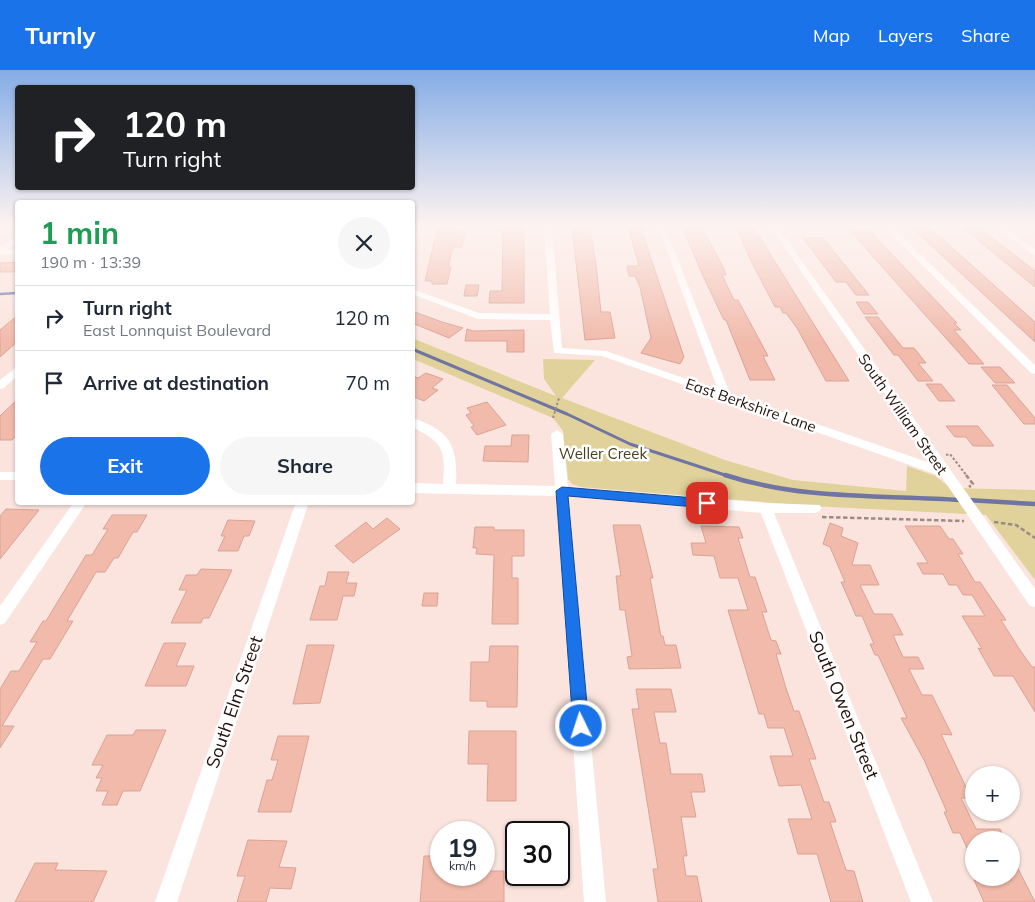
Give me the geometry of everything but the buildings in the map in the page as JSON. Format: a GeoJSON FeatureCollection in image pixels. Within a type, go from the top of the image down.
{"type":"FeatureCollection","features":[{"type":"Feature","properties":{"kind":"street"},"geometry":{"type":"LineString","coordinates":[[415,292],[478,316],[554,317],[551,265]]}},
{"type":"Feature","properties":{"kind":"street"},"geometry":{"type":"LineString","coordinates":[[675,265],[726,396]]}},
{"type":"Feature","properties":{"kind":"street","name":"South William Street"},"geometry":{"type":"LineString","coordinates":[[800,265],[957,491],[969,519],[1035,601]]}},
{"type":"Feature","properties":{"kind":"street"},"geometry":{"type":"LineString","coordinates":[[926,265],[1035,371]]}},
{"type":"Feature","properties":{"kind":"street","name":"East Berkshire Lane"},"geometry":{"type":"LineString","coordinates":[[554,317],[557,352],[603,353],[943,472]]}},
{"type":"Feature","properties":{"kind":"street"},"geometry":{"type":"LineString","coordinates":[[0,386],[15,372]]}},
{"type":"Feature","properties":{"kind":"street"},"geometry":{"type":"LineString","coordinates":[[415,423],[429,430],[444,441],[452,455],[449,489]]}},
{"type":"Feature","properties":{"kind":"street"},"geometry":{"type":"LineString","coordinates":[[555,426],[562,491],[595,902]]}},
{"type":"Feature","properties":{"kind":"street"},"geometry":{"type":"LineString","coordinates":[[0,476],[15,476]]}},
{"type":"Feature","properties":{"kind":"street"},"geometry":{"type":"LineString","coordinates":[[415,488],[562,491],[818,513]]}},
{"type":"Feature","properties":{"kind":"street"},"geometry":{"type":"LineString","coordinates":[[0,618],[79,505]]}},
{"type":"Feature","properties":{"kind":"street","name":"South Elm Street"},"geometry":{"type":"LineString","coordinates":[[166,902],[302,505]]}},
{"type":"Feature","properties":{"kind":"street","name":"South Owen Street"},"geometry":{"type":"LineString","coordinates":[[766,508],[922,902]]}},
{"type":"Feature","properties":{"kind":"path"},"geometry":{"type":"LineString","coordinates":[[555,426],[559,398]]}},
{"type":"Feature","properties":{"kind":"path"},"geometry":{"type":"LineString","coordinates":[[944,455],[950,454],[973,484],[968,487],[973,494]]}},
{"type":"Feature","properties":{"kind":"path"},"geometry":{"type":"LineString","coordinates":[[818,513],[969,519]]}},
{"type":"Feature","properties":{"kind":"path"},"geometry":{"type":"LineString","coordinates":[[992,522],[1009,522],[1018,525],[1035,538]]}},
{"type":"Feature","properties":{"kind":"green space","name":"Weller Creek"},"geometry":{"type":"Polygon","coordinates":[[[415,339],[556,396],[544,379],[543,359],[595,360],[562,398],[725,460],[793,480],[906,491],[907,466],[936,476],[950,488],[1035,490],[1035,580],[986,515],[812,506],[581,487],[572,484],[568,479],[563,431],[553,418],[415,360],[415,339]]]}},
{"type":"Feature","properties":{"kind":"waterway","name":"Weller Creek"},"geometry":{"type":"LineString","coordinates":[[0,294],[15,293]]}},
{"type":"Feature","properties":{"kind":"waterway","name":"Weller Creek"},"geometry":{"type":"LineString","coordinates":[[415,350],[567,414],[630,444],[728,476]]}},
{"type":"Feature","properties":{"kind":"waterway","name":"Weller Creek"},"geometry":{"type":"LineString","coordinates":[[725,475],[754,483],[812,493],[960,500]]}},
{"type":"Feature","properties":{"kind":"waterway","name":"Weller Creek"},"geometry":{"type":"LineString","coordinates":[[967,500],[1035,504]]}},
{"type":"Feature","properties":{"kind":"route"},"geometry":{"type":"LineString","coordinates":[[581,726],[562,491],[707,503]]}}]}
